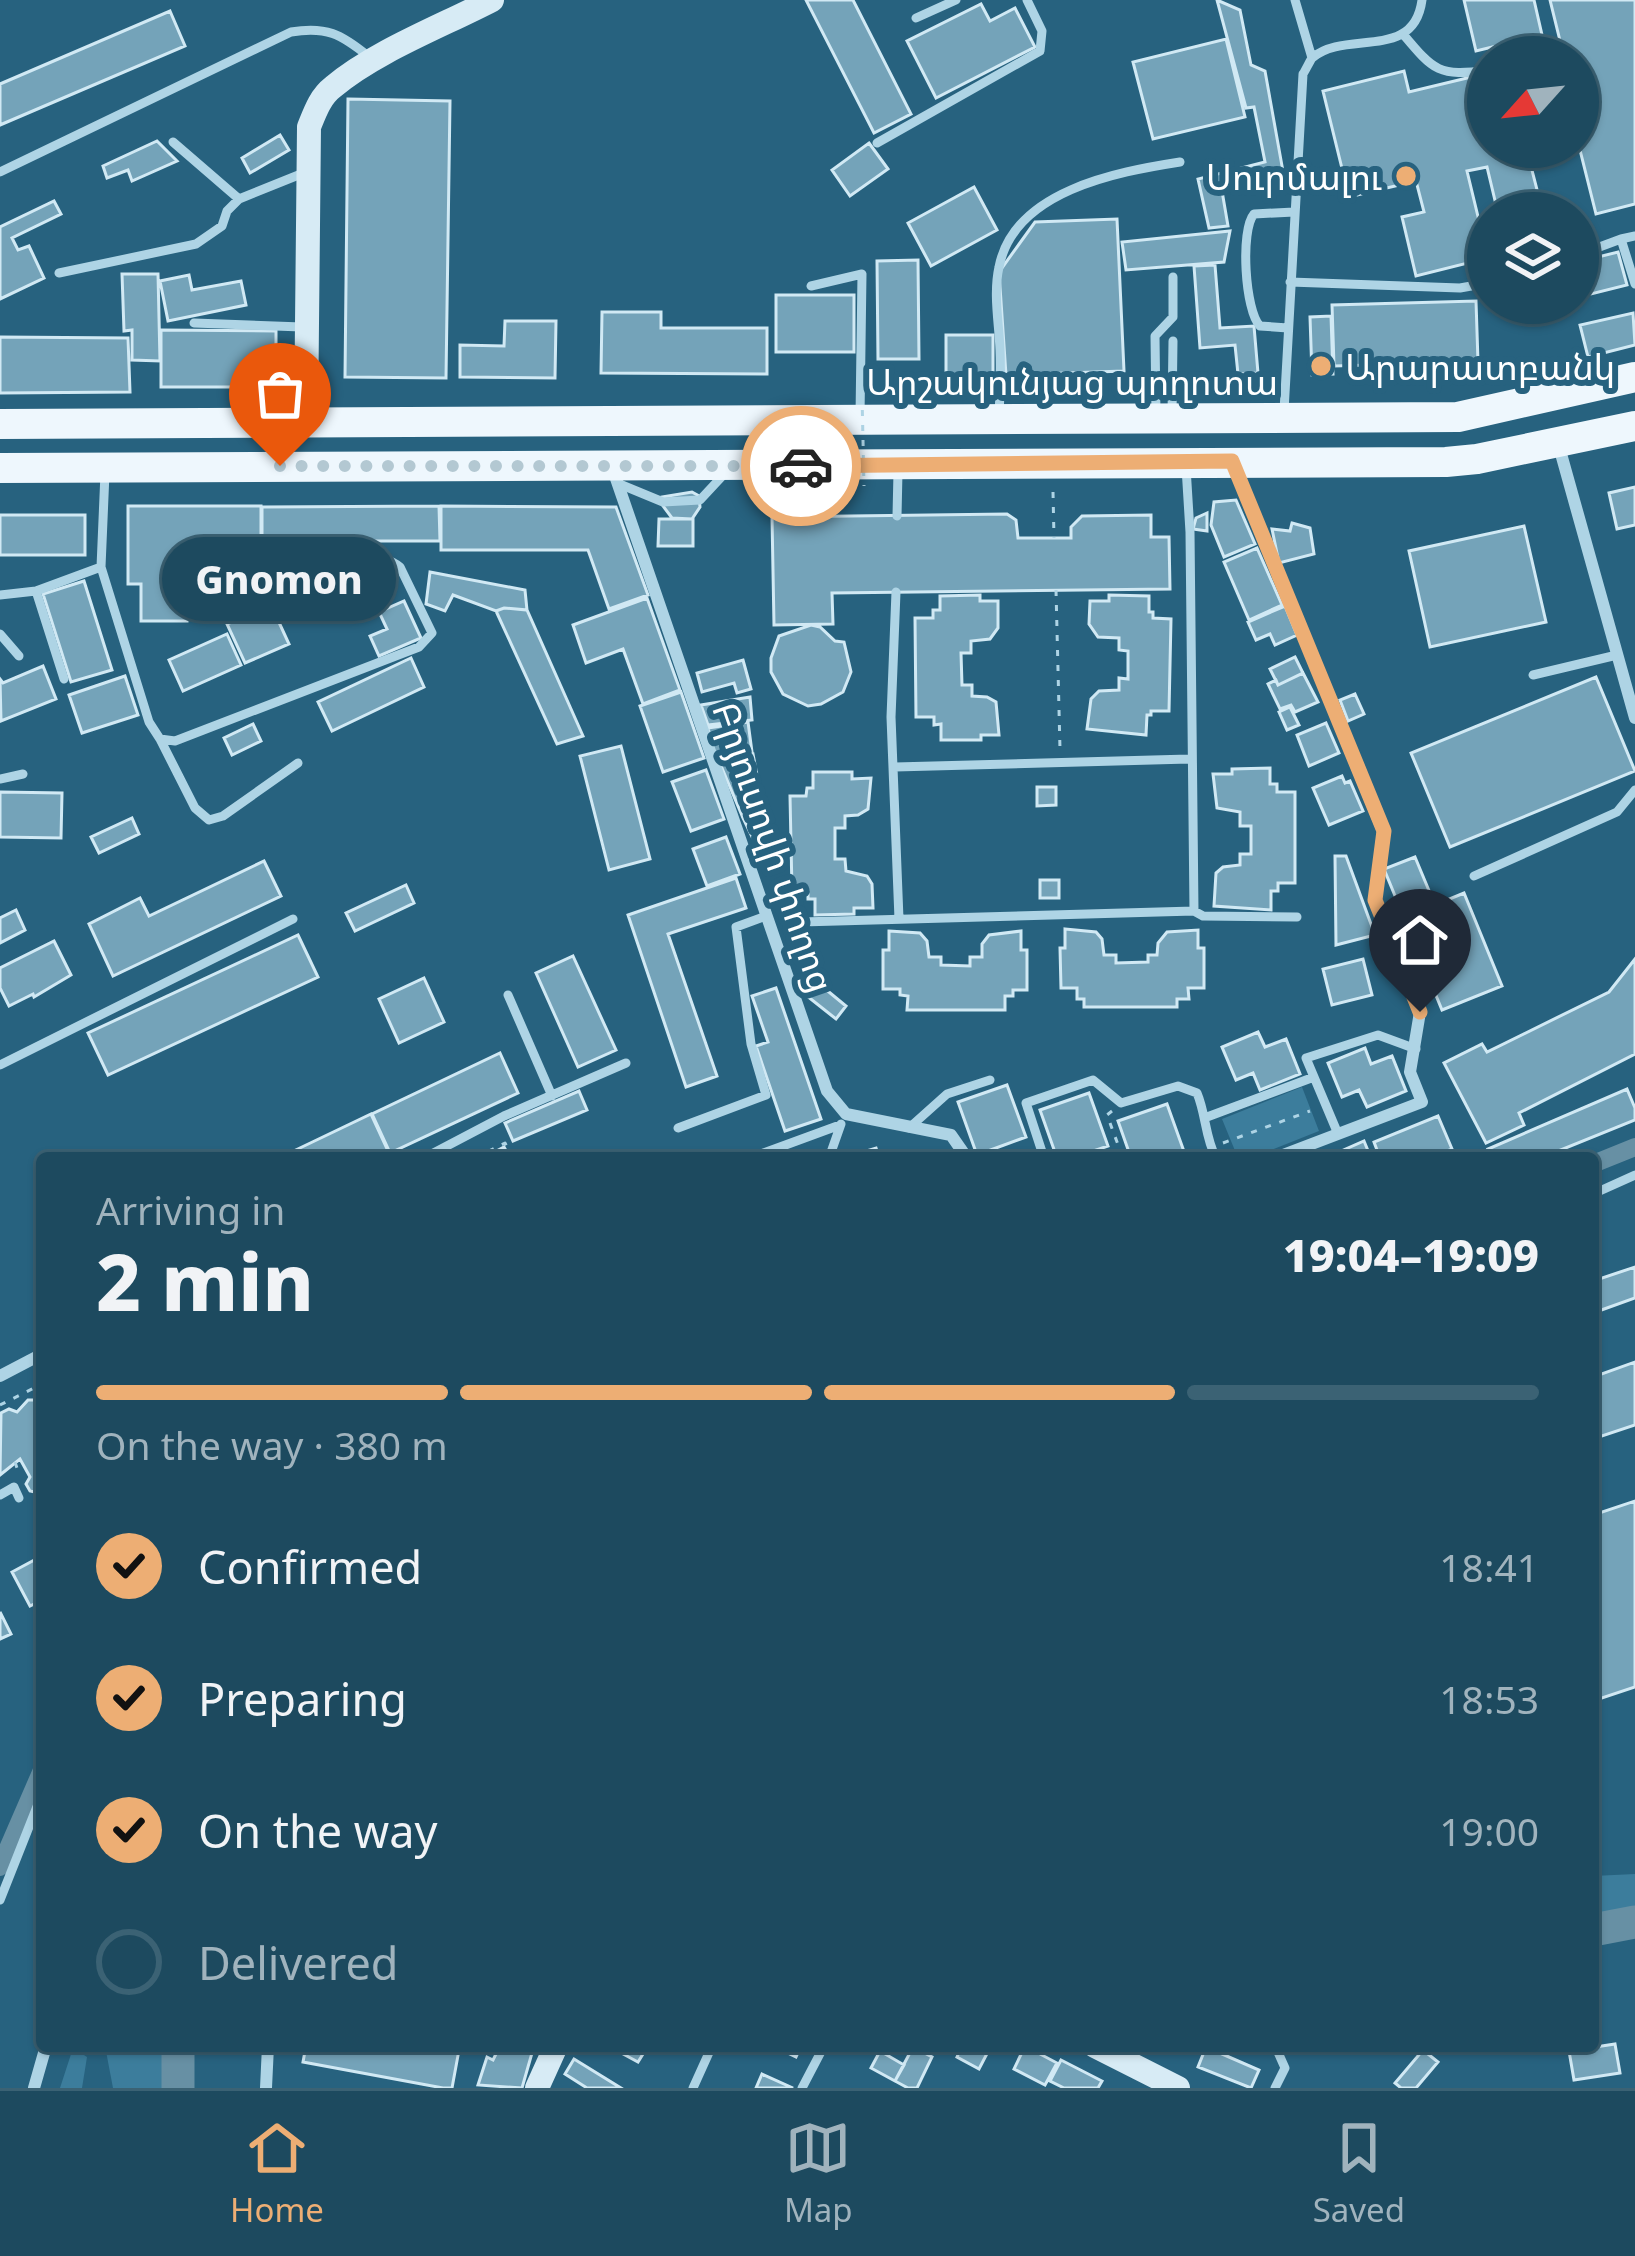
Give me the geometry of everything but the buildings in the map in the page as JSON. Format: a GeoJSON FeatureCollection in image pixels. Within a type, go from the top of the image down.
{"type":"FeatureCollection","features":[{"type":"Feature","properties":{"kind":"main road","name":"Արշակունյաց պողոտա"},"geometry":{"type":"LineString","coordinates":[[0,424],[864,412],[957,422],[1471,416],[1635,377]]}},
{"type":"Feature","properties":{"kind":"main road"},"geometry":{"type":"LineString","coordinates":[[864,412],[881,439],[877,474]]}},
{"type":"Feature","properties":{"kind":"main road"},"geometry":{"type":"LineString","coordinates":[[1471,416],[1487,428],[1489,440],[1477,459]]}},
{"type":"Feature","properties":{"kind":"main road"},"geometry":{"type":"LineString","coordinates":[[952,464],[940,452],[940,439],[957,422]]}},
{"type":"Feature","properties":{"kind":"main road"},"geometry":{"type":"LineString","coordinates":[[0,468],[614,475],[731,466],[877,474],[952,464],[1477,459],[1635,426]]}},
{"type":"Feature","properties":{"kind":"street"},"geometry":{"type":"LineString","coordinates":[[306,422],[309,127],[316,109],[330,89],[492,0]]}},
{"type":"Feature","properties":{"kind":"street"},"geometry":{"type":"LineString","coordinates":[[1558,443],[1635,718]]}},
{"type":"Feature","properties":{"kind":"street"},"geometry":{"type":"LineString","coordinates":[[1232,461],[1384,831],[1375,900],[1420,1012],[1410,1072],[1422,1102],[1291,1152]]}},
{"type":"Feature","properties":{"kind":"street","name":"Բրյուսովի փողոց"},"geometry":{"type":"LineString","coordinates":[[614,475],[827,1091],[843,1120]]}},
{"type":"Feature","properties":{"kind":"street"},"geometry":{"type":"LineString","coordinates":[[843,1120],[951,1135],[963,1152]]}},
{"type":"Feature","properties":{"kind":"street"},"geometry":{"type":"LineString","coordinates":[[0,1376],[36,1357]]}},
{"type":"Feature","properties":{"kind":"street"},"geometry":{"type":"LineString","coordinates":[[34,2088],[44,2052]]}},
{"type":"Feature","properties":{"kind":"street"},"geometry":{"type":"LineString","coordinates":[[266,2088],[268,2052]]}},
{"type":"Feature","properties":{"kind":"street"},"geometry":{"type":"LineString","coordinates":[[537,2088],[553,2052]]}},
{"type":"Feature","properties":{"kind":"street"},"geometry":{"type":"LineString","coordinates":[[1107,2052],[1178,2088]]}},
{"type":"Feature","properties":{"kind":"lane"},"geometry":{"type":"LineString","coordinates":[[916,18],[956,0]]}},
{"type":"Feature","properties":{"kind":"lane"},"geometry":{"type":"LineString","coordinates":[[877,143],[1040,52],[1042,31],[1027,0]]}},
{"type":"Feature","properties":{"kind":"lane"},"geometry":{"type":"LineString","coordinates":[[1295,0],[1312,58]]}},
{"type":"Feature","properties":{"kind":"lane"},"geometry":{"type":"LineString","coordinates":[[1283,418],[1303,74],[1312,58],[1334,49],[1402,34],[1414,24],[1423,0]]}},
{"type":"Feature","properties":{"kind":"lane"},"geometry":{"type":"LineString","coordinates":[[0,172],[291,32],[315,28],[339,32],[374,62]]}},
{"type":"Feature","properties":{"kind":"lane"},"geometry":{"type":"LineString","coordinates":[[1402,34],[1429,66],[1451,75],[1467,73]]}},
{"type":"Feature","properties":{"kind":"lane"},"geometry":{"type":"LineString","coordinates":[[173,142],[238,199]]}},
{"type":"Feature","properties":{"kind":"lane"},"geometry":{"type":"LineString","coordinates":[[999,421],[996,296],[1007,239],[1056,196],[1111,173],[1180,162]]}},
{"type":"Feature","properties":{"kind":"lane"},"geometry":{"type":"LineString","coordinates":[[59,273],[196,244],[222,226],[238,199],[309,171]]}},
{"type":"Feature","properties":{"kind":"lane"},"geometry":{"type":"LineString","coordinates":[[1288,328],[1260,326],[1250,314],[1246,228],[1254,214],[1294,212]]}},
{"type":"Feature","properties":{"kind":"lane"},"geometry":{"type":"LineString","coordinates":[[1599,247],[1635,236]]}},
{"type":"Feature","properties":{"kind":"lane"},"geometry":{"type":"LineString","coordinates":[[1621,239],[1635,284]]}},
{"type":"Feature","properties":{"kind":"lane"},"geometry":{"type":"LineString","coordinates":[[811,286],[862,274],[864,412]]}},
{"type":"Feature","properties":{"kind":"lane"},"geometry":{"type":"LineString","coordinates":[[1164,419],[1155,336],[1173,317],[1172,277]]}},
{"type":"Feature","properties":{"kind":"lane"},"geometry":{"type":"LineString","coordinates":[[1290,282],[1467,287]]}},
{"type":"Feature","properties":{"kind":"lane"},"geometry":{"type":"LineString","coordinates":[[194,323],[307,327]]}},
{"type":"Feature","properties":{"kind":"lane"},"geometry":{"type":"LineString","coordinates":[[1164,419],[1173,341]]}},
{"type":"Feature","properties":{"kind":"lane"},"geometry":{"type":"LineString","coordinates":[[1185,462],[1194,911]]}},
{"type":"Feature","properties":{"kind":"lane"},"geometry":{"type":"LineString","coordinates":[[105,468],[101,567],[149,722],[195,808],[209,820],[223,816],[298,764]]}},
{"type":"Feature","properties":{"kind":"lane"},"geometry":{"type":"LineString","coordinates":[[877,474],[897,516]]}},
{"type":"Feature","properties":{"kind":"lane"},"geometry":{"type":"LineString","coordinates":[[160,739],[175,741],[418,647],[432,633],[400,567],[364,555],[310,567],[215,614]]}},
{"type":"Feature","properties":{"kind":"lane"},"geometry":{"type":"LineString","coordinates":[[0,595],[36,591],[101,567]]}},
{"type":"Feature","properties":{"kind":"lane"},"geometry":{"type":"LineString","coordinates":[[36,591],[64,679]]}},
{"type":"Feature","properties":{"kind":"lane"},"geometry":{"type":"LineString","coordinates":[[896,592],[891,717],[899,919]]}},
{"type":"Feature","properties":{"kind":"lane"},"geometry":{"type":"LineString","coordinates":[[0,634],[19,656]]}},
{"type":"Feature","properties":{"kind":"lane"},"geometry":{"type":"LineString","coordinates":[[1533,675],[1617,655]]}},
{"type":"Feature","properties":{"kind":"lane"},"geometry":{"type":"LineString","coordinates":[[895,767],[1190,759]]}},
{"type":"Feature","properties":{"kind":"lane"},"geometry":{"type":"LineString","coordinates":[[0,779],[23,774]]}},
{"type":"Feature","properties":{"kind":"lane"},"geometry":{"type":"LineString","coordinates":[[1474,876],[1617,812],[1635,790]]}},
{"type":"Feature","properties":{"kind":"lane"},"geometry":{"type":"LineString","coordinates":[[801,922],[1194,911],[1203,916],[1297,916]]}},
{"type":"Feature","properties":{"kind":"lane"},"geometry":{"type":"LineString","coordinates":[[678,1128],[766,1095],[751,1045],[736,927],[766,916]]}},
{"type":"Feature","properties":{"kind":"lane"},"geometry":{"type":"LineString","coordinates":[[0,1065],[292,919]]}},
{"type":"Feature","properties":{"kind":"lane"},"geometry":{"type":"LineString","coordinates":[[508,994],[551,1096]]}},
{"type":"Feature","properties":{"kind":"lane"},"geometry":{"type":"LineString","coordinates":[[1338,1134],[1306,1058],[1378,1035],[1416,1049]]}},
{"type":"Feature","properties":{"kind":"lane"},"geometry":{"type":"LineString","coordinates":[[436,1152],[626,1063]]}},
{"type":"Feature","properties":{"kind":"lane"},"geometry":{"type":"LineString","coordinates":[[1207,1117],[1314,1077]]}},
{"type":"Feature","properties":{"kind":"lane"},"geometry":{"type":"LineString","coordinates":[[909,1128],[947,1094],[990,1080]]}},
{"type":"Feature","properties":{"kind":"lane"},"geometry":{"type":"LineString","coordinates":[[1042,1152],[1026,1103],[1093,1080],[1121,1103],[1178,1086],[1197,1093],[1213,1152]]}},
{"type":"Feature","properties":{"kind":"lane"},"geometry":{"type":"LineString","coordinates":[[765,1152],[843,1120]]}},
{"type":"Feature","properties":{"kind":"lane"},"geometry":{"type":"LineString","coordinates":[[831,1152],[843,1120]]}},
{"type":"Feature","properties":{"kind":"lane"},"geometry":{"type":"LineString","coordinates":[[1599,1191],[1635,1175]]}},
{"type":"Feature","properties":{"kind":"lane"},"geometry":{"type":"LineString","coordinates":[[0,1495],[14,1487],[20,1498]]}},
{"type":"Feature","properties":{"kind":"lane"},"geometry":{"type":"LineString","coordinates":[[0,1900],[36,1809]]}},
{"type":"Feature","properties":{"kind":"lane"},"geometry":{"type":"LineString","coordinates":[[693,2088],[709,2052]]}},
{"type":"Feature","properties":{"kind":"lane"},"geometry":{"type":"LineString","coordinates":[[802,2088],[821,2052]]}},
{"type":"Feature","properties":{"kind":"lane"},"geometry":{"type":"LineString","coordinates":[[1275,2088],[1285,2068],[1278,2052]]}},
{"type":"Feature","properties":{"kind":"path"},"geometry":{"type":"LineString","coordinates":[[864,412],[877,474]]}},
{"type":"Feature","properties":{"kind":"path"},"geometry":{"type":"LineString","coordinates":[[1053,489],[1054,538]]}},
{"type":"Feature","properties":{"kind":"path"},"geometry":{"type":"LineString","coordinates":[[1056,590],[1061,763]]}},
{"type":"Feature","properties":{"kind":"path"},"geometry":{"type":"LineString","coordinates":[[1121,1103],[1107,1115],[1121,1152]]}},
{"type":"Feature","properties":{"kind":"path"},"geometry":{"type":"LineString","coordinates":[[1215,1152],[1326,1105]]}},
{"type":"Feature","properties":{"kind":"path"},"geometry":{"type":"LineString","coordinates":[[487,1152],[505,1143],[510,1152]]}},
{"type":"Feature","properties":{"kind":"path"},"geometry":{"type":"LineString","coordinates":[[0,1406],[36,1387]]}},
{"type":"Feature","properties":{"kind":"path"},"geometry":{"type":"LineString","coordinates":[[15,1462],[20,1472]]}},
{"type":"Feature","properties":{"kind":"shaded area"},"geometry":{"type":"Polygon","coordinates":[[[1302,1087],[1319,1131],[1266,1152],[1236,1152],[1222,1119],[1302,1087]]]}},
{"type":"Feature","properties":{"kind":"shaded area"},"geometry":{"type":"Polygon","coordinates":[[[1635,1874],[1635,1935],[1599,1943],[1599,1876],[1635,1874]]]}},
{"type":"Feature","properties":{"kind":"shaded area"},"geometry":{"type":"Polygon","coordinates":[[[72,2052],[87,2057],[82,2088],[60,2088],[72,2052]]]}},
{"type":"Feature","properties":{"kind":"shaded area"},"geometry":{"type":"Polygon","coordinates":[[[106,2052],[185,2052],[187,2088],[113,2088],[106,2052]]]}},
{"type":"Feature","properties":{"kind":"waterway"},"geometry":{"type":"LineString","coordinates":[[1599,1162],[1635,1147]]}},
{"type":"Feature","properties":{"kind":"waterway"},"geometry":{"type":"LineString","coordinates":[[0,1867],[36,1784]]}},
{"type":"Feature","properties":{"kind":"waterway"},"geometry":{"type":"LineString","coordinates":[[1599,1929],[1635,1922]]}},
{"type":"Feature","properties":{"kind":"waterway"},"geometry":{"type":"LineString","coordinates":[[178,2052],[178,2088]]}},
{"type":"Feature","properties":{"kind":"way so far"},"geometry":{"type":"LineString","coordinates":[[280,466],[801,466]]}},
{"type":"Feature","properties":{"kind":"place","name":"Սուրմալու"},"geometry":{"type":"Point","coordinates":[1406,176]}},
{"type":"Feature","properties":{"kind":"place","name":"Արարատբանկ"},"geometry":{"type":"Point","coordinates":[1321,366]}},
{"type":"Feature","properties":{"kind":"place","name":"Gnomon"},"geometry":{"type":"Point","coordinates":[280,466]}},
{"type":"Feature","properties":{"kind":"route"},"geometry":{"type":"LineString","coordinates":[[801,466],[1232,461],[1384,831],[1375,900],[1420,1012]]}}]}
